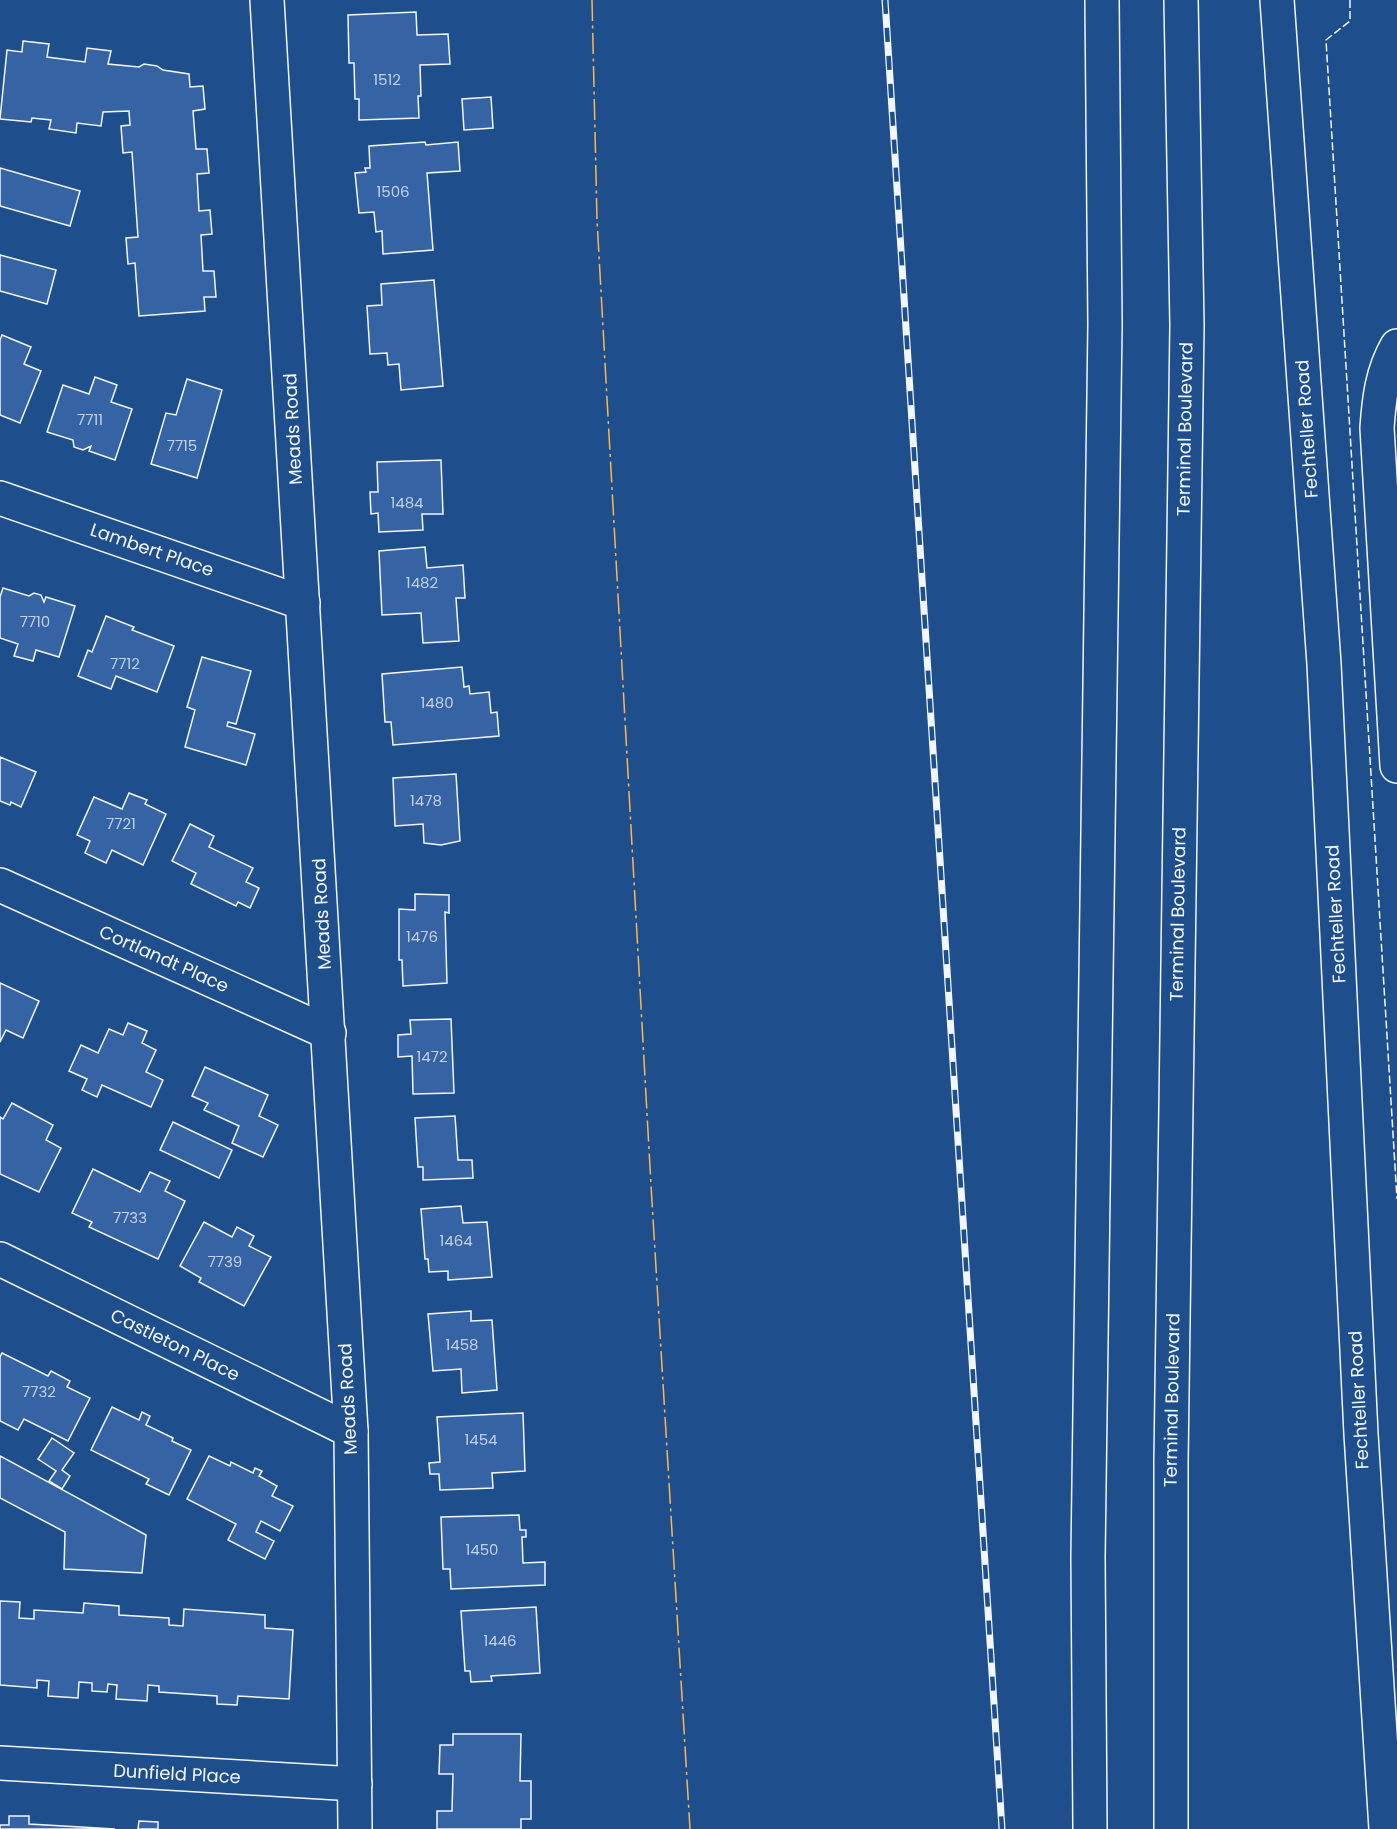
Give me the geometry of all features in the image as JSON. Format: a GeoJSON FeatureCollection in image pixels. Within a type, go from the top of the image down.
{"type":"FeatureCollection","features":[{"type":"Feature","properties":{"kind":"street"},"geometry":{"type":"LineString","coordinates":[[1090,1829],[1088,1557],[1105,324],[1102,0]]}},
{"type":"Feature","properties":{"kind":"street","name":"Terminal Boulevard"},"geometry":{"type":"LineString","coordinates":[[1171,1829],[1171,1462],[1187,325],[1181,0]]}},
{"type":"Feature","properties":{"kind":"street","name":"Fechteller Road"},"geometry":{"type":"LineString","coordinates":[[1277,0],[1324,664],[1361,1434],[1386,1829]]}},
{"type":"Feature","properties":{"kind":"street","name":"Meads Road"},"geometry":{"type":"LineString","coordinates":[[260,2],[303,603],[351,1431],[355,1829]]}},
{"type":"Feature","properties":{"kind":"street"},"geometry":{"type":"LineString","coordinates":[[1397,346],[1390,359],[1380,392],[1377,428],[1397,766]]}},
{"type":"Feature","properties":{"kind":"street","name":"Lambert Place"},"geometry":{"type":"LineString","coordinates":[[0,498],[303,603]]}},
{"type":"Feature","properties":{"kind":"street","name":"Cortlandt Place"},"geometry":{"type":"LineString","coordinates":[[0,885],[329,1033]]}},
{"type":"Feature","properties":{"kind":"street","name":"Castleton Place"},"geometry":{"type":"LineString","coordinates":[[0,1259],[351,1431]]}},
{"type":"Feature","properties":{"kind":"street","name":"Dunfield Place"},"geometry":{"type":"LineString","coordinates":[[0,1763],[355,1784]]}},
{"type":"Feature","properties":{"kind":"building"},"geometry":{"type":"Polygon","coordinates":[[[416,12],[417,35],[448,34],[450,64],[420,65],[419,118],[359,120],[359,99],[355,99],[354,63],[349,63],[348,15],[416,12]]]}},
{"type":"Feature","properties":{"kind":"building"},"geometry":{"type":"Polygon","coordinates":[[[23,41],[49,44],[47,57],[85,62],[87,48],[111,51],[108,64],[157,66],[163,70],[189,74],[190,87],[203,86],[205,109],[193,111],[196,149],[207,149],[209,173],[197,174],[199,211],[210,210],[212,234],[201,235],[203,271],[214,271],[216,297],[204,297],[205,311],[139,316],[135,263],[128,264],[126,238],[138,237],[132,152],[123,153],[121,126],[130,125],[129,111],[103,112],[101,126],[77,123],[76,133],[49,129],[51,120],[32,118],[31,122],[0,119],[7,50],[22,52],[23,41]]]}},
{"type":"Feature","properties":{"kind":"building"},"geometry":{"type":"Polygon","coordinates":[[[491,97],[493,128],[464,130],[462,99],[491,97]]]}},
{"type":"Feature","properties":{"kind":"building"},"geometry":{"type":"Polygon","coordinates":[[[425,142],[426,145],[458,142],[460,171],[427,173],[433,250],[383,254],[382,231],[376,232],[374,212],[359,213],[355,173],[366,172],[365,168],[370,168],[369,146],[425,142]]]}},
{"type":"Feature","properties":{"kind":"building"},"geometry":{"type":"Polygon","coordinates":[[[0,168],[80,191],[70,226],[0,206],[0,168]]]}},
{"type":"Feature","properties":{"kind":"building"},"geometry":{"type":"Polygon","coordinates":[[[0,255],[56,270],[47,304],[0,291],[0,255]]]}},
{"type":"Feature","properties":{"kind":"building"},"geometry":{"type":"Polygon","coordinates":[[[434,280],[443,386],[401,390],[399,364],[388,365],[387,353],[370,354],[367,306],[382,305],[381,284],[434,280]]]}},
{"type":"Feature","properties":{"kind":"building"},"geometry":{"type":"Polygon","coordinates":[[[2,335],[31,347],[24,364],[41,371],[20,423],[0,415],[0,340],[2,335]]]}},
{"type":"Feature","properties":{"kind":"building"},"geometry":{"type":"Polygon","coordinates":[[[95,377],[117,385],[111,402],[132,409],[115,460],[89,451],[91,446],[83,450],[74,447],[73,440],[47,432],[63,385],[89,394],[95,377]]]}},
{"type":"Feature","properties":{"kind":"building"},"geometry":{"type":"Polygon","coordinates":[[[187,379],[222,390],[197,478],[151,464],[166,413],[176,415],[187,379]]]}},
{"type":"Feature","properties":{"kind":"building"},"geometry":{"type":"Polygon","coordinates":[[[441,460],[443,514],[422,514],[423,530],[379,532],[378,513],[371,514],[370,492],[378,492],[377,462],[441,460]]]}},
{"type":"Feature","properties":{"kind":"building"},"geometry":{"type":"Polygon","coordinates":[[[425,547],[427,568],[463,565],[465,598],[456,598],[459,641],[423,643],[421,613],[382,615],[379,551],[425,547]]]}},
{"type":"Feature","properties":{"kind":"building"},"geometry":{"type":"Polygon","coordinates":[[[3,588],[29,596],[34,593],[41,595],[44,602],[46,597],[75,606],[59,657],[36,650],[33,661],[14,656],[18,644],[0,638],[0,597],[3,588]]]}},
{"type":"Feature","properties":{"kind":"building"},"geometry":{"type":"Polygon","coordinates":[[[106,616],[134,627],[132,630],[174,646],[157,692],[116,676],[111,689],[78,676],[88,650],[92,652],[106,616]]]}},
{"type":"Feature","properties":{"kind":"building"},"geometry":{"type":"Polygon","coordinates":[[[202,657],[251,671],[236,724],[228,722],[227,726],[255,734],[246,765],[185,747],[195,710],[187,707],[202,657]]]}},
{"type":"Feature","properties":{"kind":"building"},"geometry":{"type":"Polygon","coordinates":[[[462,667],[464,687],[469,686],[470,694],[489,692],[491,713],[497,712],[499,736],[393,745],[391,722],[385,722],[382,674],[462,667]]]}},
{"type":"Feature","properties":{"kind":"building"},"geometry":{"type":"Polygon","coordinates":[[[0,757],[36,772],[21,807],[11,802],[10,805],[0,801],[0,757]]]}},
{"type":"Feature","properties":{"kind":"building"},"geometry":{"type":"Polygon","coordinates":[[[456,774],[460,841],[441,845],[424,843],[423,824],[395,826],[393,778],[456,774]]]}},
{"type":"Feature","properties":{"kind":"building"},"geometry":{"type":"Polygon","coordinates":[[[129,793],[147,800],[145,804],[166,814],[143,865],[112,850],[106,863],[85,853],[90,841],[77,835],[94,797],[122,809],[129,793]]]}},
{"type":"Feature","properties":{"kind":"building"},"geometry":{"type":"Polygon","coordinates":[[[190,824],[214,836],[209,847],[253,868],[246,882],[259,888],[250,908],[238,902],[236,906],[191,884],[196,873],[172,861],[190,824]]]}},
{"type":"Feature","properties":{"kind":"building"},"geometry":{"type":"Polygon","coordinates":[[[415,894],[449,895],[449,913],[445,912],[447,983],[403,986],[402,960],[399,960],[399,909],[415,910],[415,894]]]}},
{"type":"Feature","properties":{"kind":"building"},"geometry":{"type":"Polygon","coordinates":[[[0,983],[39,1001],[23,1038],[6,1030],[0,1042],[0,983]]]}},
{"type":"Feature","properties":{"kind":"building"},"geometry":{"type":"Polygon","coordinates":[[[451,1019],[454,1093],[413,1094],[412,1056],[398,1057],[398,1035],[411,1034],[410,1020],[451,1019]]]}},
{"type":"Feature","properties":{"kind":"building"},"geometry":{"type":"Polygon","coordinates":[[[128,1023],[147,1031],[142,1043],[156,1050],[146,1072],[163,1080],[151,1107],[102,1085],[97,1097],[82,1090],[87,1079],[69,1071],[81,1045],[98,1053],[109,1029],[123,1035],[128,1023]]]}},
{"type":"Feature","properties":{"kind":"building"},"geometry":{"type":"Polygon","coordinates":[[[205,1067],[268,1095],[259,1116],[278,1125],[263,1157],[232,1143],[239,1126],[204,1110],[208,1103],[192,1096],[205,1067]]]}},
{"type":"Feature","properties":{"kind":"building"},"geometry":{"type":"Polygon","coordinates":[[[12,1103],[53,1125],[46,1140],[61,1148],[39,1192],[0,1174],[0,1117],[3,1119],[12,1103]]]}},
{"type":"Feature","properties":{"kind":"building"},"geometry":{"type":"Polygon","coordinates":[[[455,1116],[458,1160],[472,1160],[473,1178],[423,1180],[423,1167],[418,1167],[415,1118],[455,1116]]]}},
{"type":"Feature","properties":{"kind":"building"},"geometry":{"type":"Polygon","coordinates":[[[173,1122],[232,1150],[219,1178],[160,1150],[173,1122]]]}},
{"type":"Feature","properties":{"kind":"building"},"geometry":{"type":"Polygon","coordinates":[[[93,1169],[140,1192],[150,1172],[170,1181],[165,1191],[185,1201],[158,1259],[89,1227],[92,1222],[72,1213],[93,1169]]]}},
{"type":"Feature","properties":{"kind":"building"},"geometry":{"type":"Polygon","coordinates":[[[461,1206],[463,1223],[487,1222],[492,1277],[448,1280],[448,1271],[429,1272],[428,1259],[425,1259],[421,1209],[461,1206]]]}},
{"type":"Feature","properties":{"kind":"building"},"geometry":{"type":"Polygon","coordinates":[[[204,1222],[232,1237],[237,1227],[254,1236],[249,1246],[271,1257],[244,1306],[199,1282],[201,1278],[180,1266],[204,1222]]]}},
{"type":"Feature","properties":{"kind":"building"},"geometry":{"type":"Polygon","coordinates":[[[471,1311],[471,1321],[492,1320],[497,1390],[462,1393],[461,1369],[433,1371],[428,1314],[471,1311]]]}},
{"type":"Feature","properties":{"kind":"building"},"geometry":{"type":"Polygon","coordinates":[[[2,1353],[48,1376],[51,1371],[70,1381],[67,1387],[90,1398],[68,1441],[24,1419],[18,1430],[0,1421],[0,1357],[2,1353]]]}},
{"type":"Feature","properties":{"kind":"building"},"geometry":{"type":"Polygon","coordinates":[[[112,1407],[139,1420],[142,1412],[150,1416],[146,1425],[191,1450],[169,1495],[146,1484],[149,1479],[91,1450],[112,1407]]]}},
{"type":"Feature","properties":{"kind":"building"},"geometry":{"type":"Polygon","coordinates":[[[523,1413],[525,1471],[492,1473],[493,1488],[440,1490],[439,1474],[430,1474],[429,1463],[440,1462],[437,1417],[523,1413]]]}},
{"type":"Feature","properties":{"kind":"building"},"geometry":{"type":"Polygon","coordinates":[[[52,1438],[74,1453],[62,1470],[70,1476],[62,1489],[49,1481],[56,1471],[38,1459],[52,1438]]]}},
{"type":"Feature","properties":{"kind":"building"},"geometry":{"type":"Polygon","coordinates":[[[0,1456],[146,1535],[142,1573],[64,1569],[65,1532],[0,1498],[0,1456]]]}},
{"type":"Feature","properties":{"kind":"building"},"geometry":{"type":"Polygon","coordinates":[[[209,1456],[230,1466],[231,1462],[253,1473],[255,1468],[262,1471],[259,1476],[277,1486],[272,1496],[293,1506],[280,1531],[261,1521],[256,1532],[274,1541],[265,1559],[228,1540],[236,1524],[187,1499],[209,1456]]]}},
{"type":"Feature","properties":{"kind":"building"},"geometry":{"type":"Polygon","coordinates":[[[519,1515],[520,1530],[526,1530],[526,1537],[522,1537],[523,1563],[545,1562],[545,1585],[451,1589],[450,1569],[443,1569],[441,1517],[519,1515]]]}},
{"type":"Feature","properties":{"kind":"building"},"geometry":{"type":"Polygon","coordinates":[[[0,1601],[20,1602],[19,1618],[34,1619],[34,1610],[83,1613],[84,1603],[119,1606],[119,1615],[169,1618],[169,1625],[183,1626],[184,1609],[265,1615],[265,1628],[293,1630],[289,1699],[238,1696],[237,1705],[217,1704],[217,1696],[159,1692],[159,1686],[148,1685],[147,1701],[116,1699],[117,1685],[108,1684],[107,1692],[92,1691],[92,1683],[79,1682],[78,1698],[48,1696],[49,1681],[37,1680],[37,1688],[0,1685],[0,1601]]]}},
{"type":"Feature","properties":{"kind":"building"},"geometry":{"type":"Polygon","coordinates":[[[536,1607],[540,1673],[491,1676],[492,1681],[471,1682],[470,1671],[465,1671],[461,1611],[536,1607]]]}},
{"type":"Feature","properties":{"kind":"building"},"geometry":{"type":"Polygon","coordinates":[[[453,1734],[521,1734],[520,1781],[531,1781],[531,1819],[521,1819],[521,1829],[437,1829],[437,1811],[452,1811],[453,1774],[439,1774],[440,1745],[453,1745],[453,1734]]]}},
{"type":"Feature","properties":{"kind":"building"},"geometry":{"type":"Polygon","coordinates":[[[9,1816],[29,1816],[29,1824],[115,1829],[0,1829],[0,1825],[9,1825],[9,1816]]]}},
{"type":"Feature","properties":{"kind":"building"},"geometry":{"type":"Polygon","coordinates":[[[139,1821],[158,1822],[158,1829],[138,1829],[139,1821]]]}},
{"type":"Feature","properties":{"kind":"railway"},"geometry":{"type":"LineString","coordinates":[[885,0],[1002,1829]]}},
{"type":"Feature","properties":{"kind":"fence"},"geometry":{"type":"LineString","coordinates":[[1350,0],[1350,21],[1326,40],[1397,1199]]}},
{"type":"Feature","properties":{"kind":"power"},"geometry":{"type":"LineString","coordinates":[[592,0],[597,220],[690,1829]]}}]}
